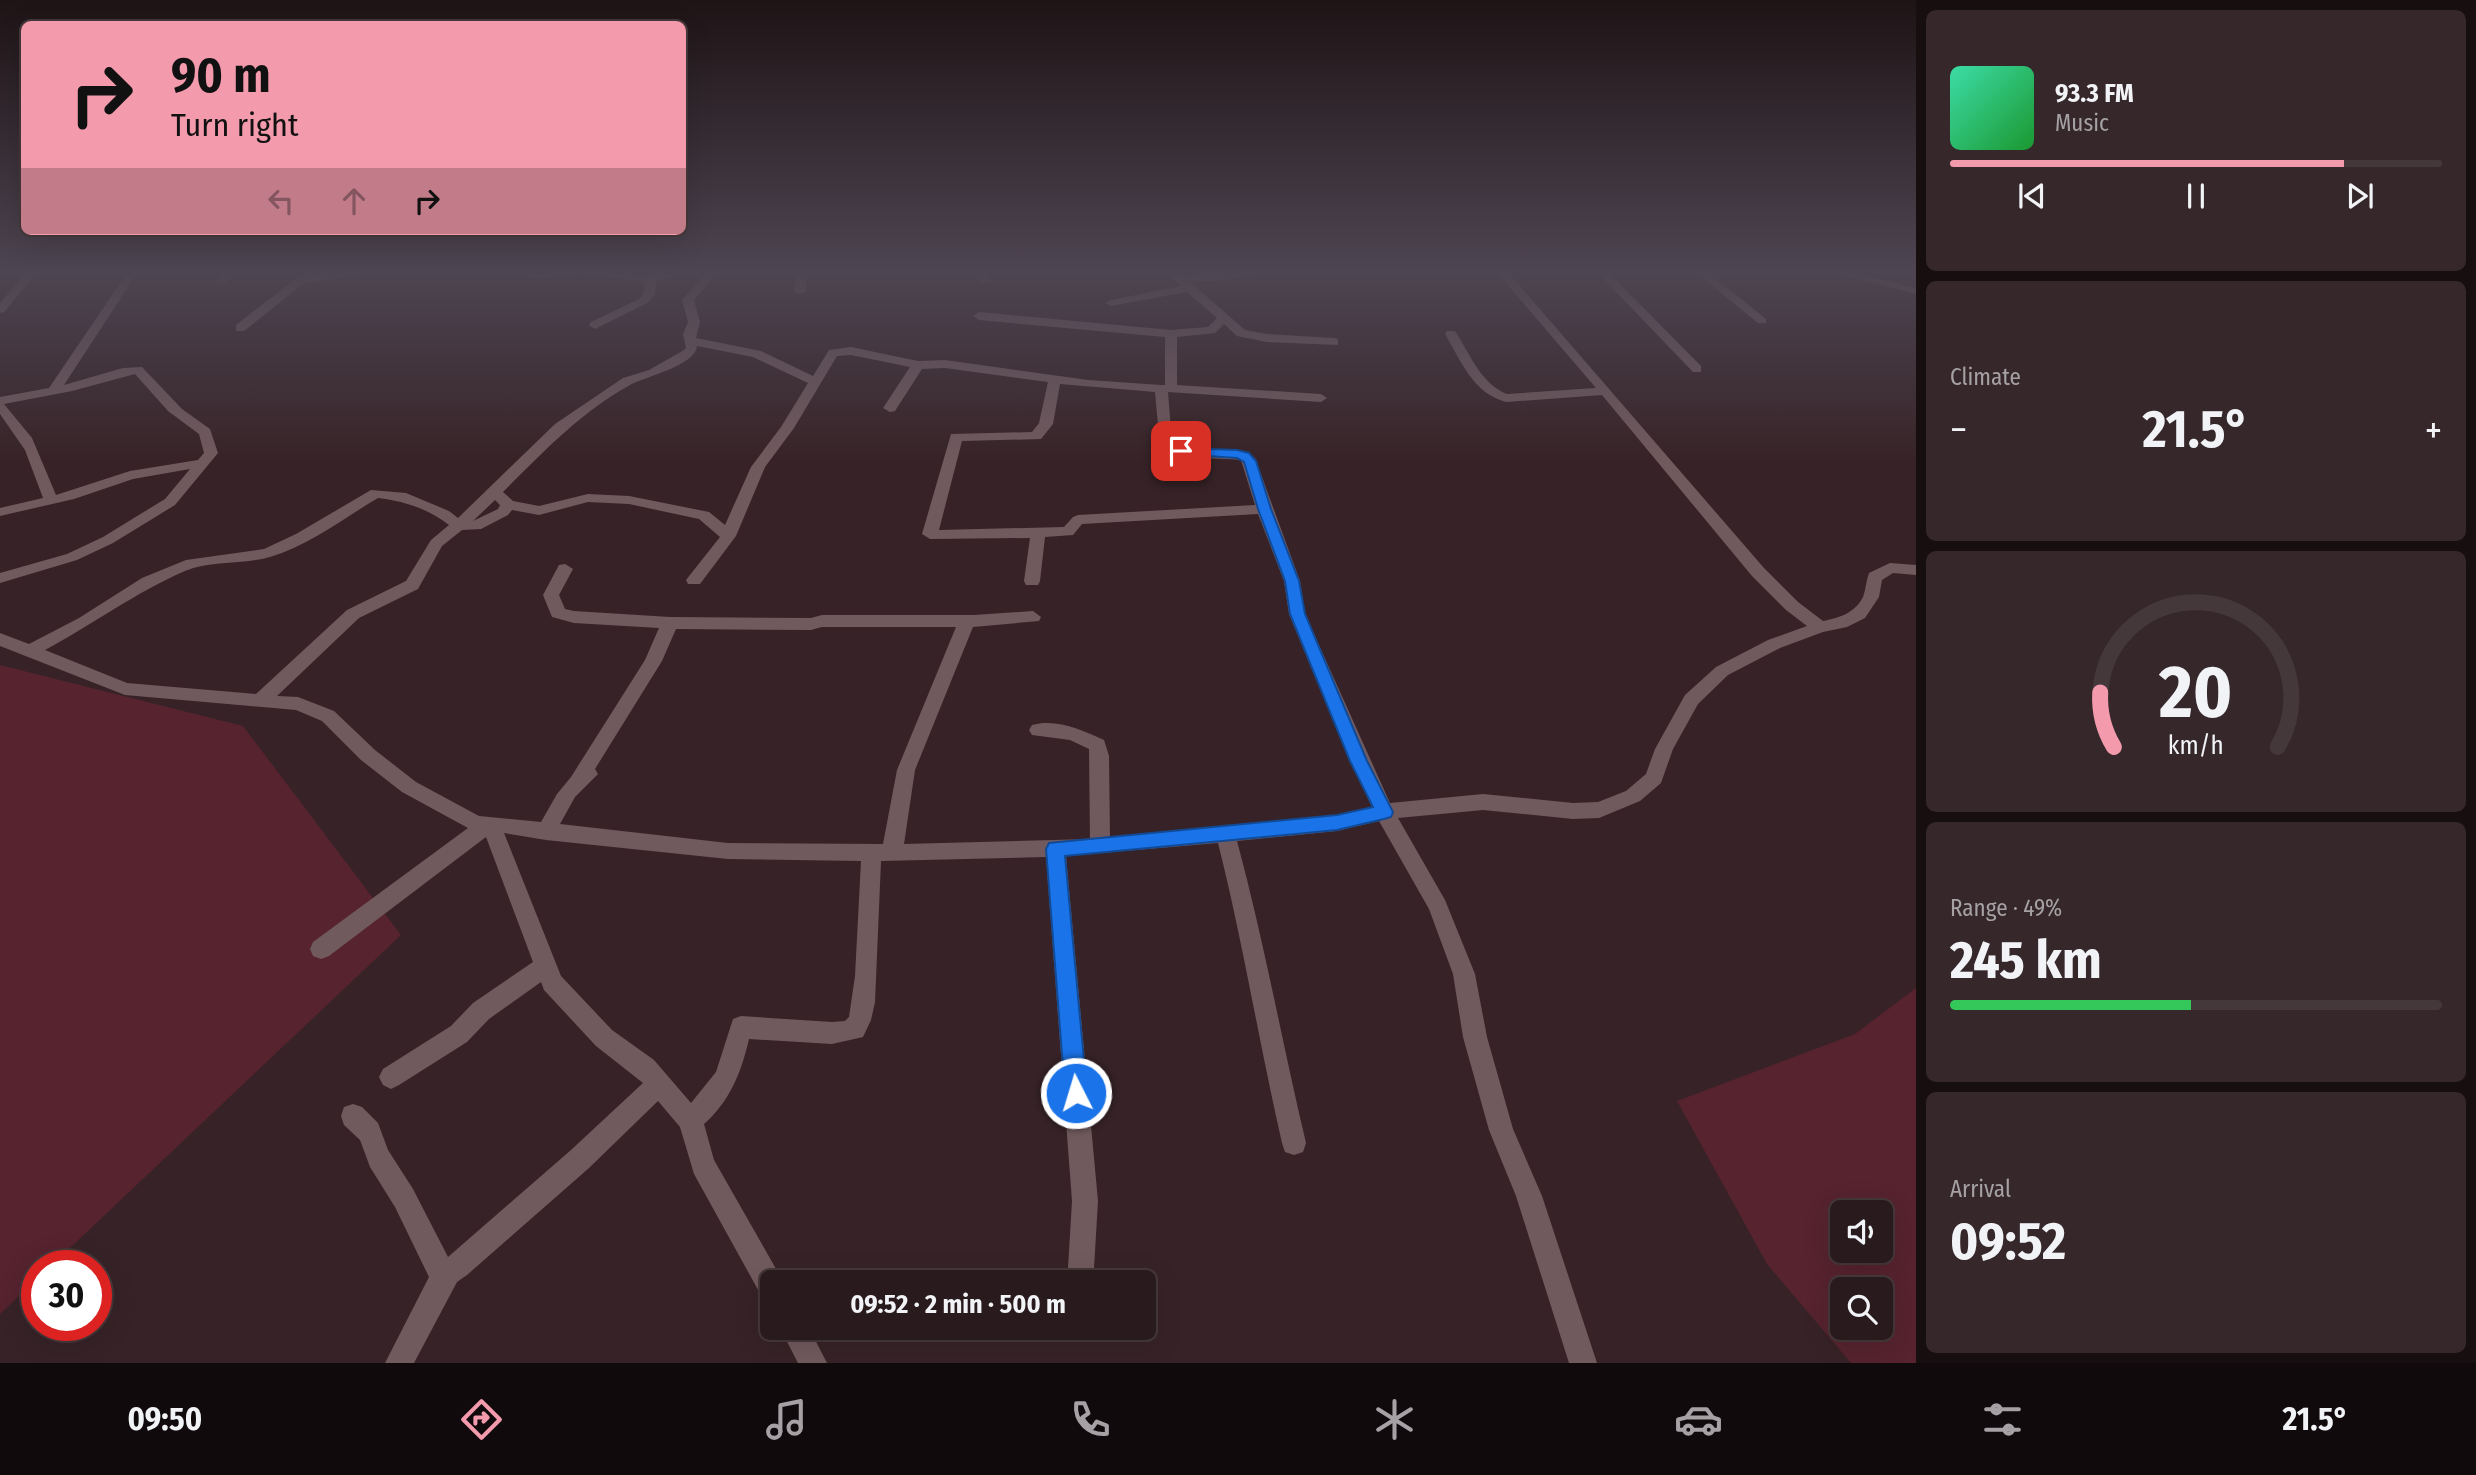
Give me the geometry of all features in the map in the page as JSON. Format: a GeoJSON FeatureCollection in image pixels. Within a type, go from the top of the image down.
{"type":"FeatureCollection","features":[{"type":"Feature","properties":{"kind":"street"},"geometry":{"type":"LineString","coordinates":[[54,390],[90,334]]}},
{"type":"Feature","properties":{"kind":"street"},"geometry":{"type":"LineString","coordinates":[[262,699],[352,614],[412,585],[436,542],[496,491],[559,427],[627,381],[653,373],[681,358],[692,349],[689,334]]}},
{"type":"Feature","properties":{"kind":"street"},"geometry":{"type":"LineString","coordinates":[[1167,334],[1175,334]]}},
{"type":"Feature","properties":{"kind":"street"},"geometry":{"type":"LineString","coordinates":[[1171,334],[1165,444],[1170,449],[1245,456],[1250,461],[1264,509],[1292,581],[1297,614],[1359,761],[1384,812],[1438,906],[1464,974],[1475,1037],[1501,1130],[1529,1196],[1583,1363]]}},
{"type":"Feature","properties":{"kind":"street"},"geometry":{"type":"LineString","coordinates":[[1243,334],[1255,337],[1334,342]]}},
{"type":"Feature","properties":{"kind":"street"},"geometry":{"type":"LineString","coordinates":[[1451,334],[1486,388],[1495,395],[1506,398],[1605,391]]}},
{"type":"Feature","properties":{"kind":"street"},"geometry":{"type":"LineString","coordinates":[[1555,334],[1758,572],[1792,607],[1820,627]]}},
{"type":"Feature","properties":{"kind":"street"},"geometry":{"type":"LineString","coordinates":[[1662,334],[1697,369]]}},
{"type":"Feature","properties":{"kind":"street"},"geometry":{"type":"LineString","coordinates":[[691,341],[757,354],[814,381]]}},
{"type":"Feature","properties":{"kind":"street"},"geometry":{"type":"LineString","coordinates":[[694,580],[728,536],[758,467],[787,428],[833,353],[851,351],[918,365],[945,364],[1055,379],[1321,398]]}},
{"type":"Feature","properties":{"kind":"street"},"geometry":{"type":"LineString","coordinates":[[890,408],[918,365]]}},
{"type":"Feature","properties":{"kind":"street"},"geometry":{"type":"LineString","coordinates":[[0,401],[138,370],[150,378],[167,402],[187,421],[205,432],[211,453],[170,502],[108,540],[72,556],[0,578]]}},
{"type":"Feature","properties":{"kind":"street"},"geometry":{"type":"LineString","coordinates":[[1055,379],[1046,424],[1036,436],[956,437],[930,534],[976,536],[1068,531],[1078,520],[1264,509]]}},
{"type":"Feature","properties":{"kind":"street"},"geometry":{"type":"LineString","coordinates":[[0,407],[10,415],[39,464],[51,500]]}},
{"type":"Feature","properties":{"kind":"street"},"geometry":{"type":"LineString","coordinates":[[0,512],[51,500],[130,475],[203,463]]}},
{"type":"Feature","properties":{"kind":"street"},"geometry":{"type":"LineString","coordinates":[[496,491],[508,505],[539,510],[589,498],[629,500],[704,515],[728,536]]}},
{"type":"Feature","properties":{"kind":"street"},"geometry":{"type":"LineString","coordinates":[[30,651],[85,622],[148,582],[187,565],[267,553],[376,494],[401,496],[444,514],[458,525],[476,526],[503,512],[508,505]]}},
{"type":"Feature","properties":{"kind":"street"},"geometry":{"type":"LineString","coordinates":[[1032,581],[1038,544],[1037,532]]}},
{"type":"Feature","properties":{"kind":"street"},"geometry":{"type":"LineString","coordinates":[[0,639],[125,689],[298,704],[328,716],[368,755],[409,787],[477,824],[490,823],[546,832],[729,851],[882,853],[1055,849],[1100,847],[1337,823],[1384,812],[1483,802],[1573,811],[1599,810],[1633,796],[1654,778],[1664,749],[1690,700],[1722,671],[1774,644],[1859,614],[1871,597],[1875,577],[1890,568],[1916,570]]}},
{"type":"Feature","properties":{"kind":"street"},"geometry":{"type":"LineString","coordinates":[[565,569],[551,596],[558,613],[574,617],[670,623],[967,621],[1033,617]]}},
{"type":"Feature","properties":{"kind":"street"},"geometry":{"type":"LineString","coordinates":[[690,1119],[714,1100],[722,1088],[741,1027],[829,1032],[854,1029],[860,1024],[882,853],[906,770],[967,621]]}},
{"type":"Feature","properties":{"kind":"street"},"geometry":{"type":"LineString","coordinates":[[546,832],[587,775],[653,661],[670,623]]}},
{"type":"Feature","properties":{"kind":"street"},"geometry":{"type":"LineString","coordinates":[[1038,730],[1073,733],[1097,745],[1100,756],[1100,847]]}},
{"type":"Feature","properties":{"kind":"street"},"geometry":{"type":"LineString","coordinates":[[321,949],[490,823]]}},
{"type":"Feature","properties":{"kind":"street"},"geometry":{"type":"LineString","coordinates":[[490,823],[552,983],[604,1038],[646,1068],[690,1119],[703,1165],[762,1270]]}},
{"type":"Feature","properties":{"kind":"street"},"geometry":{"type":"LineString","coordinates":[[1225,833],[1251,932],[1273,1052],[1294,1143]]}},
{"type":"Feature","properties":{"kind":"street"},"geometry":{"type":"LineString","coordinates":[[1055,849],[1085,1201],[1081,1269]]}},
{"type":"Feature","properties":{"kind":"street"},"geometry":{"type":"LineString","coordinates":[[391,1077],[459,1034],[481,1012],[546,966]]}},
{"type":"Feature","properties":{"kind":"street"},"geometry":{"type":"LineString","coordinates":[[399,1363],[447,1272],[458,1266],[580,1159],[660,1083]]}},
{"type":"Feature","properties":{"kind":"street"},"geometry":{"type":"LineString","coordinates":[[353,1116],[369,1132],[379,1158],[404,1198],[439,1268],[447,1272]]}},
{"type":"Feature","properties":{"kind":"street"},"geometry":{"type":"LineString","coordinates":[[801,1340],[813,1363]]}},
{"type":"Feature","properties":{"kind":"shaded area"},"geometry":{"type":"Polygon","coordinates":[[[0,665],[243,726],[401,935],[68,1250],[21,1250],[21,1294],[0,1314],[0,665]]]}},
{"type":"Feature","properties":{"kind":"shaded area"},"geometry":{"type":"Polygon","coordinates":[[[1916,988],[1916,1363],[1851,1363],[1831,1340],[1893,1340],[1893,1277],[1830,1277],[1830,1338],[1767,1264],[1677,1101],[1855,1034],[1916,988]]]}},
{"type":"Feature","properties":{"kind":"route"},"geometry":{"type":"LineString","coordinates":[[1076,1093],[1055,849],[1100,847],[1337,823],[1384,812],[1359,761],[1297,614],[1292,581],[1264,509],[1250,461],[1237,454],[1181,451]]}}]}
